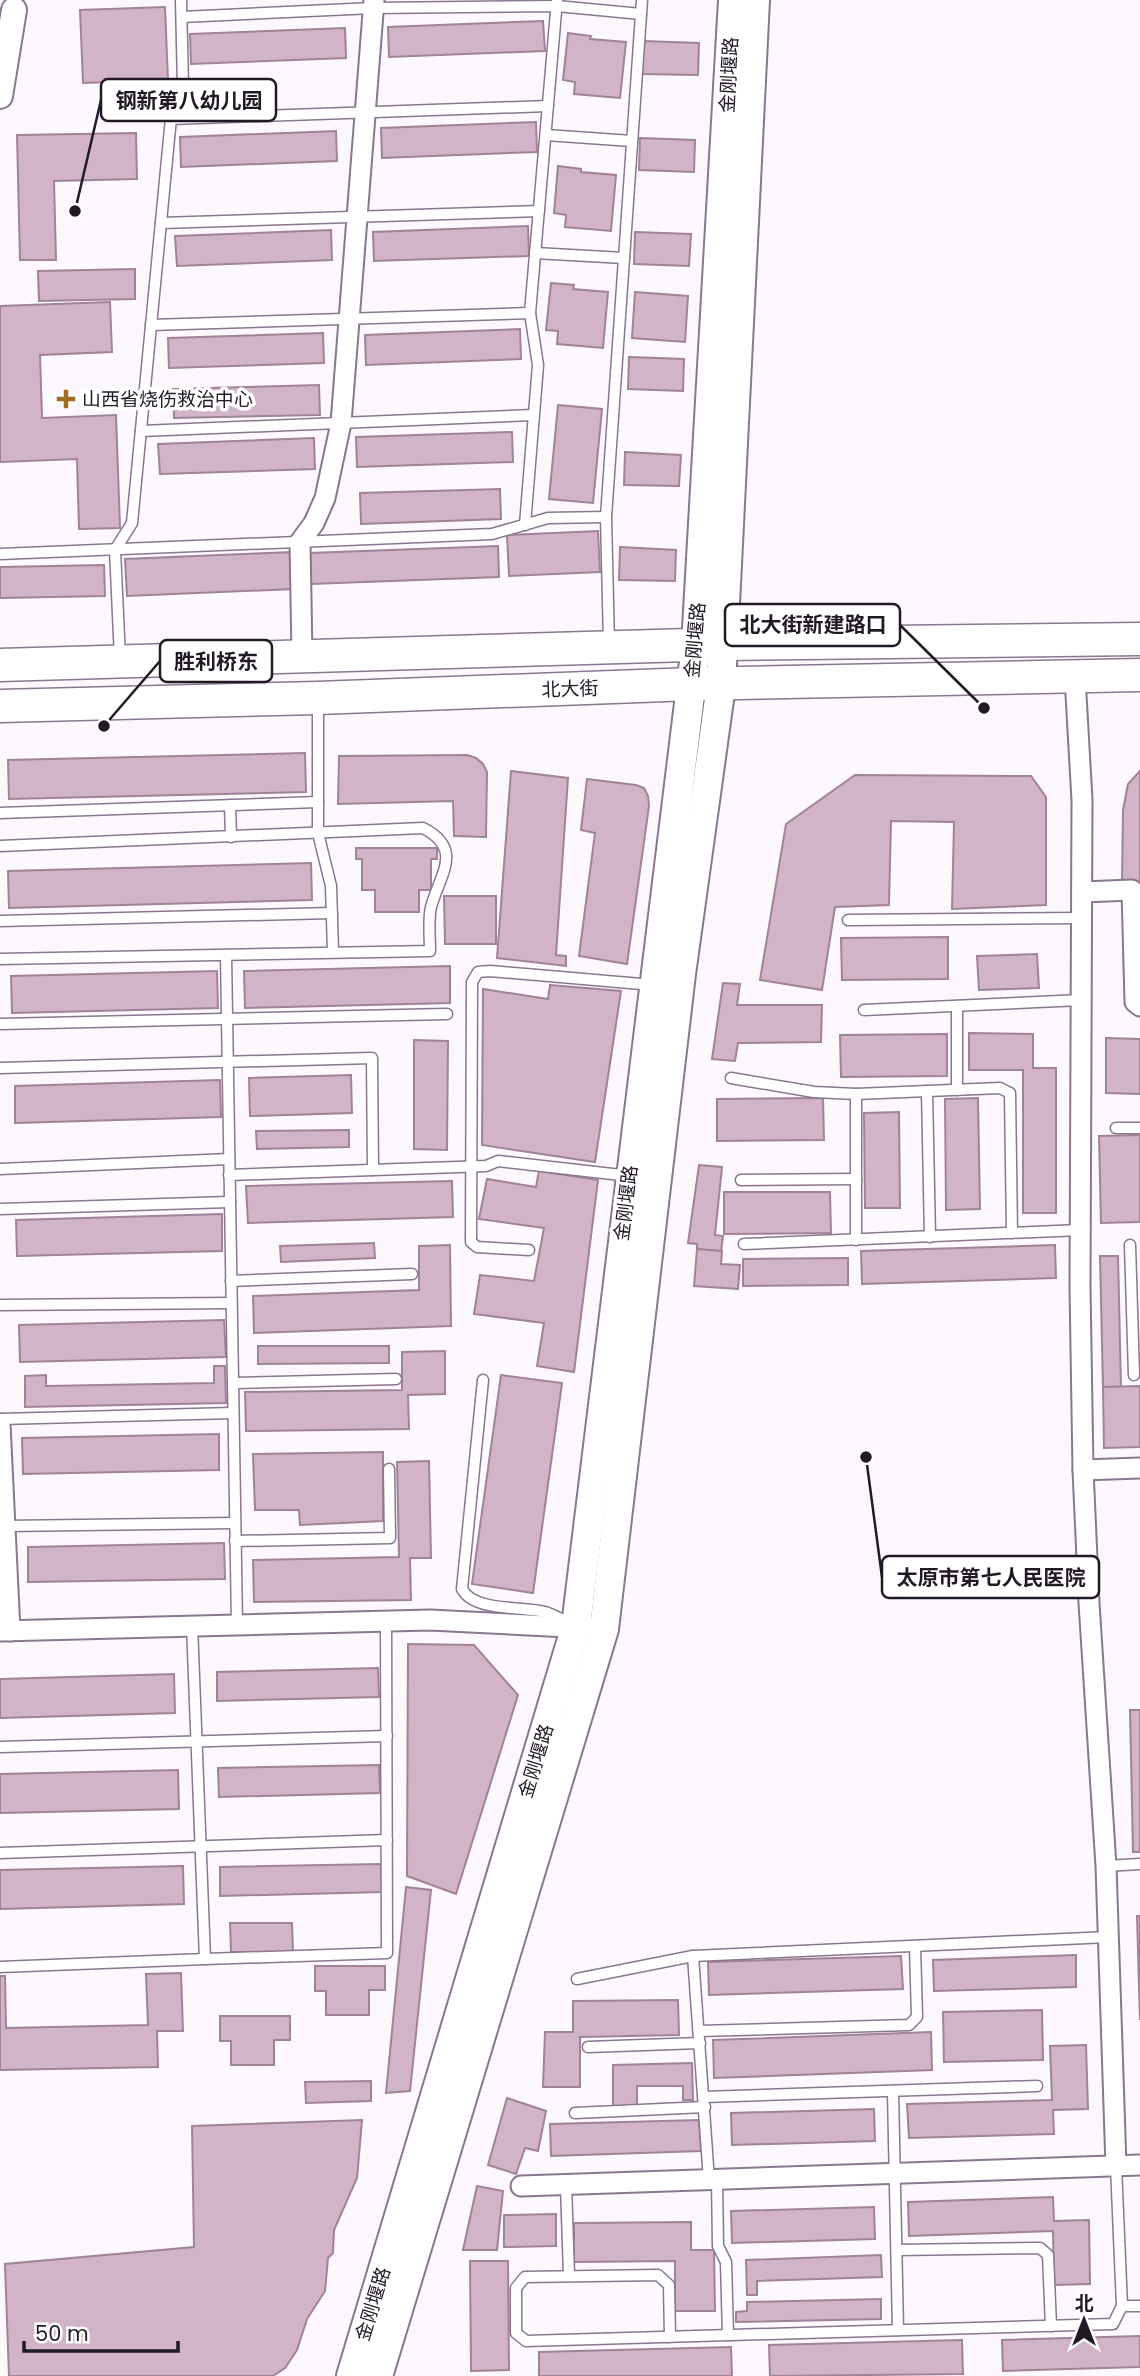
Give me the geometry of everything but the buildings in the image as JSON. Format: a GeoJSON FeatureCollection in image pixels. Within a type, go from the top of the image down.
{"type":"FeatureCollection","features":[{"type":"Feature","properties":{"kind":"main road","name":"金刚堰路"},"geometry":{"type":"LineString","coordinates":[[643,1178],[653,985],[706,685],[710,645],[733,0]]}},
{"type":"Feature","properties":{"kind":"main road"},"geometry":{"type":"LineString","coordinates":[[710,645],[755,0]]}},
{"type":"Feature","properties":{"kind":"main road","name":"北大街"},"geometry":{"type":"LineString","coordinates":[[0,665],[710,645],[1140,639]]}},
{"type":"Feature","properties":{"kind":"main road","name":"北大街"},"geometry":{"type":"LineString","coordinates":[[0,706],[1140,675]]}},
{"type":"Feature","properties":{"kind":"main road"},"geometry":{"type":"LineString","coordinates":[[378,2376],[590,1628],[643,1178],[681,974],[706,685]]}},
{"type":"Feature","properties":{"kind":"main road","name":"金刚堰路"},"geometry":{"type":"LineString","coordinates":[[351,2376],[590,1628]]}},
{"type":"Feature","properties":{"kind":"street"},"geometry":{"type":"LineString","coordinates":[[302,656],[299,542],[314,523],[325,498],[341,423],[373,4]]}},
{"type":"Feature","properties":{"kind":"street"},"geometry":{"type":"LineString","coordinates":[[0,45],[15,5]]}},
{"type":"Feature","properties":{"kind":"street"},"geometry":{"type":"LineString","coordinates":[[0,96],[15,5]]}},
{"type":"Feature","properties":{"kind":"street"},"geometry":{"type":"LineString","coordinates":[[1075,677],[1082,800],[1080,1230],[1083,1470],[1107,1866],[1116,2166]]}},
{"type":"Feature","properties":{"kind":"street"},"geometry":{"type":"LineString","coordinates":[[1082,892],[1136,890],[1135,1002],[1140,1006]]}},
{"type":"Feature","properties":{"kind":"street"},"geometry":{"type":"LineString","coordinates":[[0,1424],[5,1526],[5,1631],[430,1620],[590,1628]]}},
{"type":"Feature","properties":{"kind":"street"},"geometry":{"type":"LineString","coordinates":[[1083,1470],[1140,1468]]}},
{"type":"Feature","properties":{"kind":"street"},"geometry":{"type":"LineString","coordinates":[[521,2186],[1140,2165]]}},
{"type":"Feature","properties":{"kind":"lane"},"geometry":{"type":"LineString","coordinates":[[120,662],[115,550],[132,523],[172,119],[183,87],[181,0]]}},
{"type":"Feature","properties":{"kind":"lane"},"geometry":{"type":"LineString","coordinates":[[609,648],[606,517],[642,0]]}},
{"type":"Feature","properties":{"kind":"lane"},"geometry":{"type":"LineString","coordinates":[[182,17],[373,4],[557,3],[641,14]]}},
{"type":"Feature","properties":{"kind":"lane"},"geometry":{"type":"LineString","coordinates":[[524,525],[538,365],[530,313],[557,3]]}},
{"type":"Feature","properties":{"kind":"lane"},"geometry":{"type":"LineString","coordinates":[[172,119],[548,106]]}},
{"type":"Feature","properties":{"kind":"lane"},"geometry":{"type":"LineString","coordinates":[[546,135],[632,141]]}},
{"type":"Feature","properties":{"kind":"lane"},"geometry":{"type":"LineString","coordinates":[[161,223],[539,211]]}},
{"type":"Feature","properties":{"kind":"lane"},"geometry":{"type":"LineString","coordinates":[[535,253],[624,258]]}},
{"type":"Feature","properties":{"kind":"lane"},"geometry":{"type":"LineString","coordinates":[[151,325],[530,313]]}},
{"type":"Feature","properties":{"kind":"lane"},"geometry":{"type":"LineString","coordinates":[[141,431],[533,415]]}},
{"type":"Feature","properties":{"kind":"lane"},"geometry":{"type":"LineString","coordinates":[[0,554],[492,534],[548,518],[606,517]]}},
{"type":"Feature","properties":{"kind":"lane"},"geometry":{"type":"LineString","coordinates":[[318,698],[318,833],[331,886],[332,952]]}},
{"type":"Feature","properties":{"kind":"lane"},"geometry":{"type":"LineString","coordinates":[[0,813],[318,802]]}},
{"type":"Feature","properties":{"kind":"lane"},"geometry":{"type":"LineString","coordinates":[[230,805],[231,837]]}},
{"type":"Feature","properties":{"kind":"lane"},"geometry":{"type":"LineString","coordinates":[[0,846],[423,828],[443,842],[447,853],[446,867],[430,909],[430,951],[0,960]]}},
{"type":"Feature","properties":{"kind":"lane"},"geometry":{"type":"LineString","coordinates":[[0,921],[332,913]]}},
{"type":"Feature","properties":{"kind":"lane"},"geometry":{"type":"LineString","coordinates":[[848,920],[1082,918]]}},
{"type":"Feature","properties":{"kind":"lane"},"geometry":{"type":"LineString","coordinates":[[226,955],[237,1625]]}},
{"type":"Feature","properties":{"kind":"lane"},"geometry":{"type":"LineString","coordinates":[[529,1250],[477,1247],[471,1242],[472,982],[478,972],[490,971],[653,985]]}},
{"type":"Feature","properties":{"kind":"lane"},"geometry":{"type":"LineString","coordinates":[[864,1010],[1081,1000]]}},
{"type":"Feature","properties":{"kind":"lane"},"geometry":{"type":"LineString","coordinates":[[957,1006],[957,1090]]}},
{"type":"Feature","properties":{"kind":"lane"},"geometry":{"type":"LineString","coordinates":[[0,1024],[447,1014]]}},
{"type":"Feature","properties":{"kind":"lane"},"geometry":{"type":"LineString","coordinates":[[0,1068],[372,1058],[373,1170]]}},
{"type":"Feature","properties":{"kind":"lane"},"geometry":{"type":"LineString","coordinates":[[731,1078],[814,1092],[856,1094],[1000,1088],[1010,1093],[1012,1233]]}},
{"type":"Feature","properties":{"kind":"lane"},"geometry":{"type":"LineString","coordinates":[[927,1091],[930,1237]]}},
{"type":"Feature","properties":{"kind":"lane"},"geometry":{"type":"LineString","coordinates":[[856,1094],[856,1240]]}},
{"type":"Feature","properties":{"kind":"lane"},"geometry":{"type":"LineString","coordinates":[[1116,1128],[1140,1128]]}},
{"type":"Feature","properties":{"kind":"lane"},"geometry":{"type":"LineString","coordinates":[[0,1168],[229,1159]]}},
{"type":"Feature","properties":{"kind":"lane"},"geometry":{"type":"LineString","coordinates":[[229,1175],[486,1166],[498,1161],[643,1178]]}},
{"type":"Feature","properties":{"kind":"lane"},"geometry":{"type":"LineString","coordinates":[[741,1180],[856,1179]]}},
{"type":"Feature","properties":{"kind":"lane"},"geometry":{"type":"LineString","coordinates":[[0,1209],[230,1202]]}},
{"type":"Feature","properties":{"kind":"lane"},"geometry":{"type":"LineString","coordinates":[[744,1244],[1080,1230]]}},
{"type":"Feature","properties":{"kind":"lane"},"geometry":{"type":"LineString","coordinates":[[1130,1245],[1136,1321],[1133,1375]]}},
{"type":"Feature","properties":{"kind":"lane"},"geometry":{"type":"LineString","coordinates":[[231,1281],[412,1273]]}},
{"type":"Feature","properties":{"kind":"lane"},"geometry":{"type":"LineString","coordinates":[[0,1305],[231,1303]]}},
{"type":"Feature","properties":{"kind":"lane"},"geometry":{"type":"LineString","coordinates":[[233,1383],[396,1379]]}},
{"type":"Feature","properties":{"kind":"lane"},"geometry":{"type":"LineString","coordinates":[[483,1380],[462,1589],[466,1596],[477,1602],[546,1612],[590,1628]]}},
{"type":"Feature","properties":{"kind":"lane"},"geometry":{"type":"LineString","coordinates":[[0,1419],[233,1413]]}},
{"type":"Feature","properties":{"kind":"lane"},"geometry":{"type":"LineString","coordinates":[[235,1541],[390,1538],[389,1469]]}},
{"type":"Feature","properties":{"kind":"lane"},"geometry":{"type":"LineString","coordinates":[[5,1526],[235,1523]]}},
{"type":"Feature","properties":{"kind":"lane"},"geometry":{"type":"LineString","coordinates":[[0,1967],[387,1953],[386,1621]]}},
{"type":"Feature","properties":{"kind":"lane"},"geometry":{"type":"LineString","coordinates":[[192,1625],[205,1959]]}},
{"type":"Feature","properties":{"kind":"lane"},"geometry":{"type":"LineString","coordinates":[[0,1747],[387,1737]]}},
{"type":"Feature","properties":{"kind":"lane"},"geometry":{"type":"LineString","coordinates":[[0,1853],[387,1840]]}},
{"type":"Feature","properties":{"kind":"lane"},"geometry":{"type":"LineString","coordinates":[[1107,1866],[1140,1864]]}},
{"type":"Feature","properties":{"kind":"lane"},"geometry":{"type":"LineString","coordinates":[[577,1979],[693,1956],[1108,1937]]}},
{"type":"Feature","properties":{"kind":"lane"},"geometry":{"type":"LineString","coordinates":[[699,2031],[909,2025],[917,2017],[915,1946]]}},
{"type":"Feature","properties":{"kind":"lane"},"geometry":{"type":"LineString","coordinates":[[693,1956],[718,2246],[726,2262],[728,2335]]}},
{"type":"Feature","properties":{"kind":"lane"},"geometry":{"type":"LineString","coordinates":[[588,2047],[700,2043]]}},
{"type":"Feature","properties":{"kind":"lane"},"geometry":{"type":"LineString","coordinates":[[575,2113],[705,2102],[1037,2086]]}},
{"type":"Feature","properties":{"kind":"lane"},"geometry":{"type":"LineString","coordinates":[[893,2092],[898,2330]]}},
{"type":"Feature","properties":{"kind":"lane"},"geometry":{"type":"LineString","coordinates":[[670,2337],[669,2285],[658,2275],[524,2277],[516,2288],[516,2333],[526,2341],[670,2337],[898,2330],[1113,2324],[1122,2306],[1116,2166]]}},
{"type":"Feature","properties":{"kind":"lane"},"geometry":{"type":"LineString","coordinates":[[566,2185],[569,2275]]}},
{"type":"Feature","properties":{"kind":"lane"},"geometry":{"type":"LineString","coordinates":[[897,2250],[1040,2248],[1048,2255],[1051,2326]]}},
{"type":"Feature","properties":{"kind":"lane"},"geometry":{"type":"LineString","coordinates":[[1122,2306],[1140,2306]]}},
{"type":"Feature","properties":{"kind":"place","name":"钢新第八幼儿园"},"geometry":{"type":"Point","coordinates":[75,211]}},
{"type":"Feature","properties":{"kind":"place","name":"山西省烧伤救治中心"},"geometry":{"type":"Point","coordinates":[66,399]}},
{"type":"Feature","properties":{"kind":"place","name":"北大街新建路口"},"geometry":{"type":"Point","coordinates":[984,708]}},
{"type":"Feature","properties":{"kind":"place","name":"胜利桥东"},"geometry":{"type":"Point","coordinates":[104,726]}},
{"type":"Feature","properties":{"kind":"place","name":"太原市第七人民医院"},"geometry":{"type":"Point","coordinates":[866,1457]}}]}
